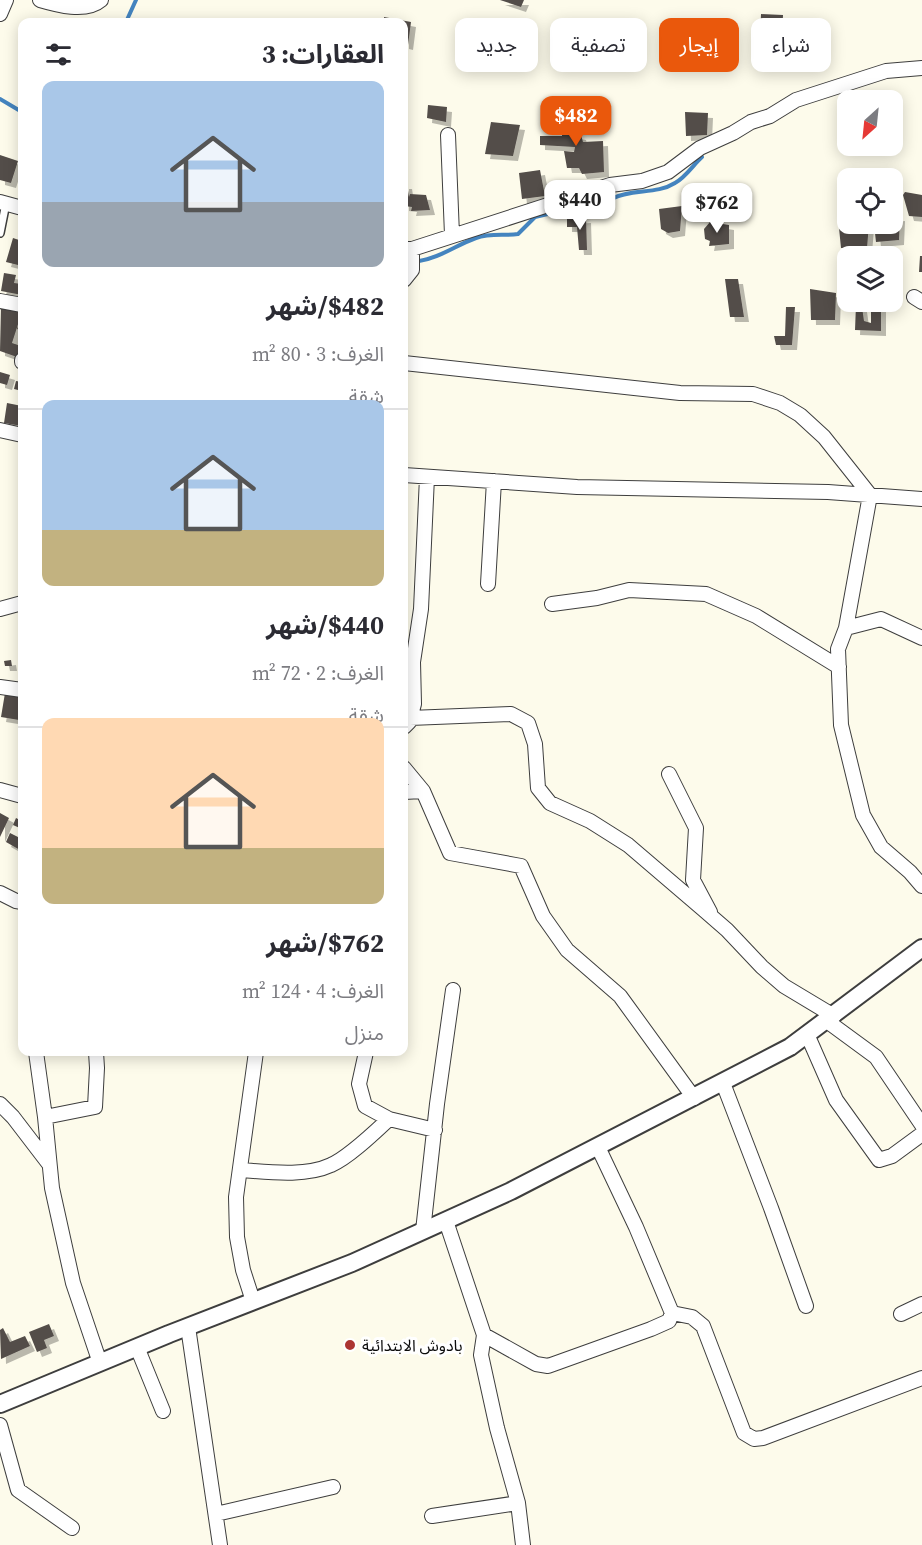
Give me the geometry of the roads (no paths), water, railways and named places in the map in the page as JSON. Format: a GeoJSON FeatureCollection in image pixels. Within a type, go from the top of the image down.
{"type":"FeatureCollection","features":[{"type":"Feature","properties":{"kind":"street"},"geometry":{"type":"LineString","coordinates":[[0,14],[6,0]]}},
{"type":"Feature","properties":{"kind":"street"},"geometry":{"type":"LineString","coordinates":[[40,0],[84,8],[99,3],[101,0]]}},
{"type":"Feature","properties":{"kind":"street"},"geometry":{"type":"LineString","coordinates":[[408,275],[412,270],[408,249],[610,185],[650,178],[668,171],[700,148],[751,122],[770,116],[796,100],[886,71],[922,68]]}},
{"type":"Feature","properties":{"kind":"street"},"geometry":{"type":"LineString","coordinates":[[448,135],[452,235]]}},
{"type":"Feature","properties":{"kind":"street"},"geometry":{"type":"LineString","coordinates":[[3,203],[18,207]]}},
{"type":"Feature","properties":{"kind":"street"},"geometry":{"type":"LineString","coordinates":[[0,301],[18,304]]}},
{"type":"Feature","properties":{"kind":"street"},"geometry":{"type":"LineString","coordinates":[[408,363],[680,393],[753,394],[780,403],[800,415],[824,437],[870,495],[846,628],[838,649],[841,725],[863,815],[880,847],[910,872],[922,886]]}},
{"type":"Feature","properties":{"kind":"street"},"geometry":{"type":"LineString","coordinates":[[0,430],[18,434]]}},
{"type":"Feature","properties":{"kind":"street"},"geometry":{"type":"LineString","coordinates":[[408,475],[577,487],[781,490],[922,499]]}},
{"type":"Feature","properties":{"kind":"street"},"geometry":{"type":"LineString","coordinates":[[408,719],[414,704],[413,662],[422,609],[427,477]]}},
{"type":"Feature","properties":{"kind":"street"},"geometry":{"type":"LineString","coordinates":[[488,584],[494,481]]}},
{"type":"Feature","properties":{"kind":"street"},"geometry":{"type":"LineString","coordinates":[[552,604],[597,598],[629,590],[706,594],[756,616],[839,667]]}},
{"type":"Feature","properties":{"kind":"street"},"geometry":{"type":"LineString","coordinates":[[0,609],[18,604]]}},
{"type":"Feature","properties":{"kind":"street"},"geometry":{"type":"LineString","coordinates":[[846,628],[881,619],[922,638]]}},
{"type":"Feature","properties":{"kind":"street"},"geometry":{"type":"LineString","coordinates":[[0,687],[18,689]]}},
{"type":"Feature","properties":{"kind":"street"},"geometry":{"type":"LineString","coordinates":[[408,722],[511,714],[528,723],[535,744],[538,788],[550,803],[590,821],[628,845],[712,917],[784,986],[830,1018],[876,1057],[922,1125]]}},
{"type":"Feature","properties":{"kind":"street"},"geometry":{"type":"LineString","coordinates":[[408,773],[423,790],[450,853],[521,866],[543,915],[567,950],[620,996],[694,1098]]}},
{"type":"Feature","properties":{"kind":"street"},"geometry":{"type":"LineString","coordinates":[[669,774],[696,828],[693,880],[712,917]]}},
{"type":"Feature","properties":{"kind":"street"},"geometry":{"type":"LineString","coordinates":[[0,790],[18,795]]}},
{"type":"Feature","properties":{"kind":"street"},"geometry":{"type":"LineString","coordinates":[[408,792],[423,790]]}},
{"type":"Feature","properties":{"kind":"street"},"geometry":{"type":"LineString","coordinates":[[0,893],[18,901]]}},
{"type":"Feature","properties":{"kind":"street"},"geometry":{"type":"LineString","coordinates":[[0,1404],[188,1326],[352,1263],[511,1191],[789,1047],[922,948]]}},
{"type":"Feature","properties":{"kind":"street"},"geometry":{"type":"LineString","coordinates":[[423,1231],[453,990]]}},
{"type":"Feature","properties":{"kind":"street"},"geometry":{"type":"LineString","coordinates":[[807,1034],[836,1100],[879,1160],[892,1156],[922,1134]]}},
{"type":"Feature","properties":{"kind":"street"},"geometry":{"type":"LineString","coordinates":[[37,1056],[52,1188],[73,1283],[100,1363]]}},
{"type":"Feature","properties":{"kind":"street"},"geometry":{"type":"LineString","coordinates":[[45,1117],[95,1107],[96,1056]]}},
{"type":"Feature","properties":{"kind":"street"},"geometry":{"type":"LineString","coordinates":[[253,1302],[243,1270],[237,1237],[236,1197],[255,1056]]}},
{"type":"Feature","properties":{"kind":"street"},"geometry":{"type":"LineString","coordinates":[[363,1056],[359,1084],[365,1106],[389,1119],[435,1130]]}},
{"type":"Feature","properties":{"kind":"street"},"geometry":{"type":"LineString","coordinates":[[723,1083],[806,1306]]}},
{"type":"Feature","properties":{"kind":"street"},"geometry":{"type":"LineString","coordinates":[[0,1104],[13,1117],[49,1164]]}},
{"type":"Feature","properties":{"kind":"street"},"geometry":{"type":"LineString","coordinates":[[240,1170],[284,1173],[332,1165],[389,1119]]}},
{"type":"Feature","properties":{"kind":"street"},"geometry":{"type":"LineString","coordinates":[[484,1335],[536,1364],[548,1366],[669,1321],[672,1313],[636,1227],[598,1147]]}},
{"type":"Feature","properties":{"kind":"street"},"geometry":{"type":"LineString","coordinates":[[446,1221],[484,1335],[481,1355],[497,1428],[518,1503],[523,1545]]}},
{"type":"Feature","properties":{"kind":"street"},"geometry":{"type":"LineString","coordinates":[[901,1314],[922,1304]]}},
{"type":"Feature","properties":{"kind":"street"},"geometry":{"type":"LineString","coordinates":[[672,1313],[692,1317],[703,1326],[744,1432],[754,1439],[922,1378]]}},
{"type":"Feature","properties":{"kind":"street"},"geometry":{"type":"LineString","coordinates":[[188,1326],[220,1545]]}},
{"type":"Feature","properties":{"kind":"street"},"geometry":{"type":"LineString","coordinates":[[137,1347],[163,1411]]}},
{"type":"Feature","properties":{"kind":"street"},"geometry":{"type":"LineString","coordinates":[[0,1425],[18,1490],[72,1528]]}},
{"type":"Feature","properties":{"kind":"street"},"geometry":{"type":"LineString","coordinates":[[216,1514],[333,1487]]}},
{"type":"Feature","properties":{"kind":"street"},"geometry":{"type":"LineString","coordinates":[[432,1516],[518,1503]]}},
{"type":"Feature","properties":{"kind":"lane"},"geometry":{"type":"LineString","coordinates":[[0,233],[3,203]]}},
{"type":"Feature","properties":{"kind":"waterway"},"geometry":{"type":"LineString","coordinates":[[128,18],[136,0]]}},
{"type":"Feature","properties":{"kind":"waterway"},"geometry":{"type":"LineString","coordinates":[[0,99],[18,110]]}},
{"type":"Feature","properties":{"kind":"waterway"},"geometry":{"type":"LineString","coordinates":[[419,261],[434,257],[481,236],[518,234],[535,217],[627,194],[668,187],[683,178],[702,157]]}},
{"type":"Feature","properties":{"kind":"place","name":"بادوش الابتدائية"},"geometry":{"type":"Point","coordinates":[350,1345]}}]}
